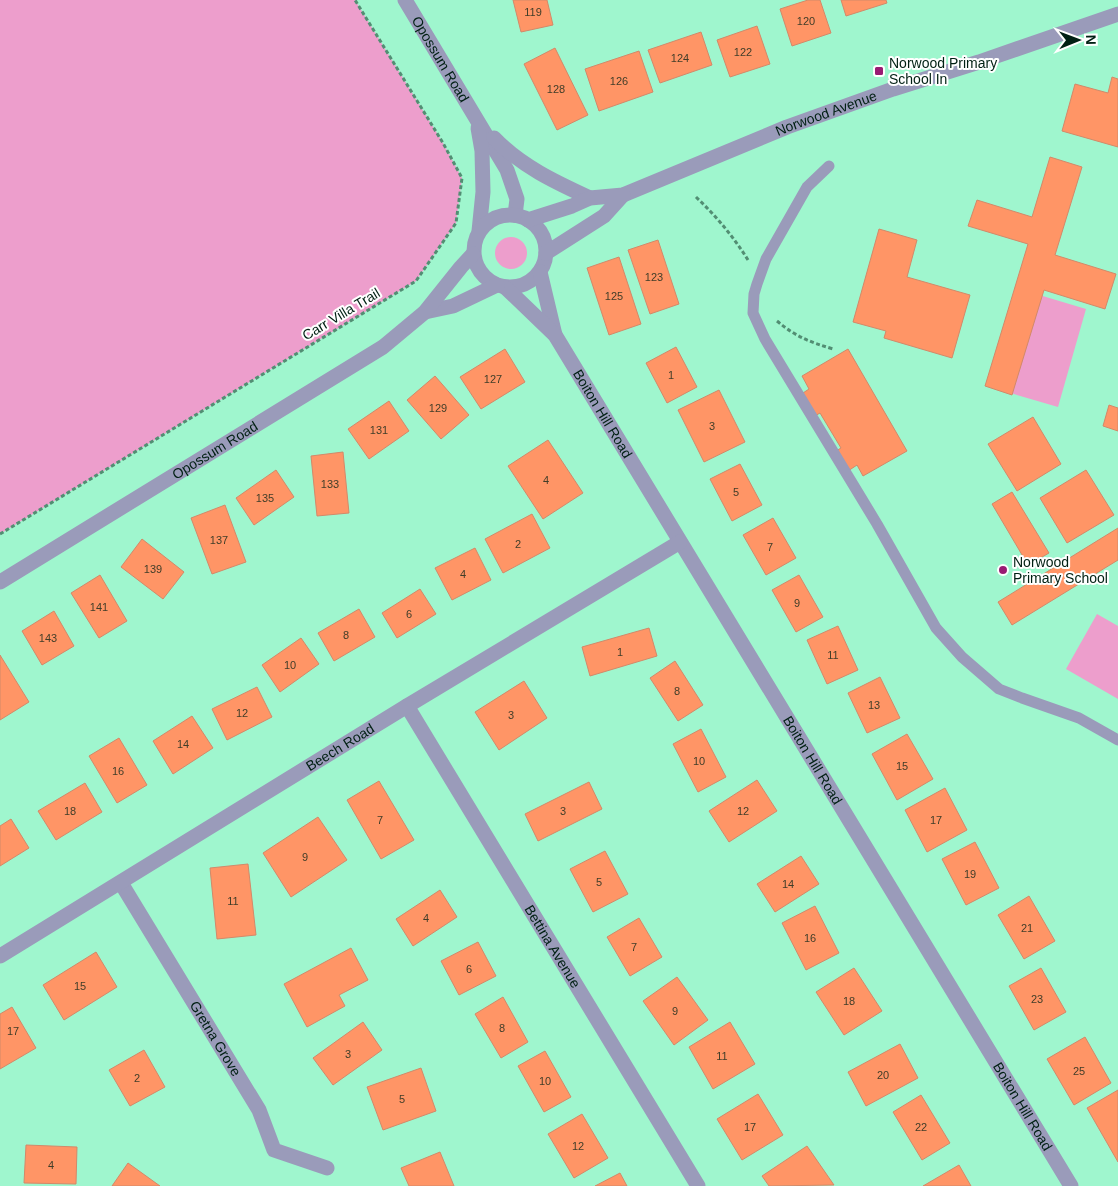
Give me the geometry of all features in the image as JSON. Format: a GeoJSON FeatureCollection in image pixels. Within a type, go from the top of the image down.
{"type":"FeatureCollection","features":[{"type":"Feature","properties":{"kind":"street","name":"Opossum Road"},"geometry":{"type":"LineString","coordinates":[[405,0],[507,170],[522,217]]}},
{"type":"Feature","properties":{"kind":"street","name":"Norwood Avenue"},"geometry":{"type":"LineString","coordinates":[[522,217],[572,206],[590,198],[623,195],[787,127],[893,89],[1118,14]]}},
{"type":"Feature","properties":{"kind":"street","name":"Opossum Road"},"geometry":{"type":"LineString","coordinates":[[476,119],[482,151],[483,192],[479,231]]}},
{"type":"Feature","properties":{"kind":"street","name":"Norwood Avenue"},"geometry":{"type":"LineString","coordinates":[[476,119],[506,151],[542,176],[590,198]]}},
{"type":"Feature","properties":{"kind":"street","name":"Norwood Avenue"},"geometry":{"type":"LineString","coordinates":[[546,253],[604,216],[623,195]]}},
{"type":"Feature","properties":{"kind":"street"},"geometry":{"type":"LineString","coordinates":[[505,215],[522,217],[536,226],[542,234],[546,253],[540,272],[533,279],[516,287],[502,287],[488,281],[480,273],[473,254],[474,242],[479,231],[486,223],[505,215]]}},
{"type":"Feature","properties":{"kind":"street","name":"Opossum Road"},"geometry":{"type":"LineString","coordinates":[[0,582],[383,347],[425,312],[461,266],[473,254]]}},
{"type":"Feature","properties":{"kind":"street","name":"Boiton Hill Road"},"geometry":{"type":"LineString","coordinates":[[540,272],[554,335]]}},
{"type":"Feature","properties":{"kind":"street","name":"Opossum Road"},"geometry":{"type":"LineString","coordinates":[[425,312],[453,306],[502,287]]}},
{"type":"Feature","properties":{"kind":"street","name":"Boiton Hill Road"},"geometry":{"type":"LineString","coordinates":[[502,287],[554,335],[1071,1186]]}},
{"type":"Feature","properties":{"kind":"street","name":"Beech Road"},"geometry":{"type":"LineString","coordinates":[[0,956],[407,706],[680,542]]}},
{"type":"Feature","properties":{"kind":"street","name":"Bettina Avenue"},"geometry":{"type":"LineString","coordinates":[[407,706],[698,1186]]}},
{"type":"Feature","properties":{"kind":"street","name":"Gretna Grove"},"geometry":{"type":"LineString","coordinates":[[121,882],[259,1110],[274,1150],[328,1168]]}},
{"type":"Feature","properties":{"kind":"lane"},"geometry":{"type":"LineString","coordinates":[[829,166],[807,187],[766,259],[754,294],[753,313],[765,339],[877,524],[936,628],[962,657],[999,689],[1079,718],[1118,740]]}},
{"type":"Feature","properties":{"kind":"path","name":"Carr Villa Trail"},"geometry":{"type":"LineString","coordinates":[[0,534],[416,281],[456,223],[462,178],[443,143],[355,0]]}},
{"type":"Feature","properties":{"kind":"shaded area"},"geometry":{"type":"Polygon","coordinates":[[[0,0],[355,0],[443,143],[462,178],[456,223],[416,281],[0,534],[0,0]]]}},
{"type":"Feature","properties":{"kind":"shaded area"},"geometry":{"type":"Polygon","coordinates":[[[511,237],[522,242],[527,253],[522,264],[511,269],[500,264],[495,253],[500,242],[511,237]]]}},
{"type":"Feature","properties":{"kind":"shaded area"},"geometry":{"type":"Polygon","coordinates":[[[1036,294],[1086,309],[1058,407],[1007,392],[1036,294]]]}},
{"type":"Feature","properties":{"kind":"shaded area"},"geometry":{"type":"Polygon","coordinates":[[[1097,614],[1118,626],[1118,699],[1066,669],[1097,614]]]}},
{"type":"Feature","properties":{"kind":"building"},"geometry":{"type":"Polygon","coordinates":[[[513,0],[547,0],[553,25],[521,32],[513,0]]]}},
{"type":"Feature","properties":{"kind":"building"},"geometry":{"type":"Polygon","coordinates":[[[808,0],[820,0],[831,33],[792,46],[780,9],[808,0]]]}},
{"type":"Feature","properties":{"kind":"building"},"geometry":{"type":"Polygon","coordinates":[[[841,0],[886,0],[887,3],[846,16],[841,0]]]}},
{"type":"Feature","properties":{"kind":"building"},"geometry":{"type":"Polygon","coordinates":[[[757,26],[770,64],[730,77],[717,40],[757,26]]]}},
{"type":"Feature","properties":{"kind":"building"},"geometry":{"type":"Polygon","coordinates":[[[701,32],[712,65],[660,83],[648,50],[701,32]]]}},
{"type":"Feature","properties":{"kind":"building"},"geometry":{"type":"Polygon","coordinates":[[[555,48],[588,115],[557,130],[524,64],[555,48]]]}},
{"type":"Feature","properties":{"kind":"building"},"geometry":{"type":"Polygon","coordinates":[[[639,51],[653,92],[599,111],[585,69],[639,51]]]}},
{"type":"Feature","properties":{"kind":"building"},"geometry":{"type":"Polygon","coordinates":[[[1112,77],[1118,79],[1118,147],[1062,131],[1075,84],[1108,93],[1112,77]]]}},
{"type":"Feature","properties":{"kind":"building"},"geometry":{"type":"Polygon","coordinates":[[[1050,157],[1082,167],[1055,255],[1116,274],[1105,309],[1044,290],[1012,395],[985,386],[1028,244],[968,226],[977,200],[1032,217],[1050,157]]]}},
{"type":"Feature","properties":{"kind":"building"},"geometry":{"type":"Polygon","coordinates":[[[879,229],[917,240],[907,277],[970,295],[952,358],[884,338],[886,331],[853,322],[879,229]]]}},
{"type":"Feature","properties":{"kind":"building"},"geometry":{"type":"Polygon","coordinates":[[[658,240],[679,304],[650,314],[628,250],[658,240]]]}},
{"type":"Feature","properties":{"kind":"building"},"geometry":{"type":"Polygon","coordinates":[[[619,257],[641,324],[609,335],[587,268],[619,257]]]}},
{"type":"Feature","properties":{"kind":"building"},"geometry":{"type":"Polygon","coordinates":[[[676,347],[697,387],[667,403],[646,363],[676,347]]]}},
{"type":"Feature","properties":{"kind":"building"},"geometry":{"type":"Polygon","coordinates":[[[505,349],[525,382],[481,409],[460,377],[505,349]]]}},
{"type":"Feature","properties":{"kind":"building"},"geometry":{"type":"Polygon","coordinates":[[[848,349],[907,451],[863,476],[857,465],[848,471],[836,451],[841,448],[820,413],[813,417],[800,395],[809,389],[802,376],[848,349]]]}},
{"type":"Feature","properties":{"kind":"building"},"geometry":{"type":"Polygon","coordinates":[[[435,376],[469,415],[441,439],[407,400],[435,376]]]}},
{"type":"Feature","properties":{"kind":"building"},"geometry":{"type":"Polygon","coordinates":[[[719,390],[745,442],[704,462],[678,410],[719,390]]]}},
{"type":"Feature","properties":{"kind":"building"},"geometry":{"type":"Polygon","coordinates":[[[389,401],[409,431],[369,459],[348,429],[389,401]]]}},
{"type":"Feature","properties":{"kind":"building"},"geometry":{"type":"Polygon","coordinates":[[[1109,405],[1118,408],[1118,431],[1103,426],[1109,405]]]}},
{"type":"Feature","properties":{"kind":"building"},"geometry":{"type":"Polygon","coordinates":[[[1033,417],[1061,464],[1017,491],[988,444],[1033,417]]]}},
{"type":"Feature","properties":{"kind":"building"},"geometry":{"type":"Polygon","coordinates":[[[548,440],[583,493],[543,519],[508,466],[548,440]]]}},
{"type":"Feature","properties":{"kind":"building"},"geometry":{"type":"Polygon","coordinates":[[[343,452],[349,513],[317,516],[311,456],[343,452]]]}},
{"type":"Feature","properties":{"kind":"building"},"geometry":{"type":"Polygon","coordinates":[[[740,464],[762,505],[732,521],[710,479],[740,464]]]}},
{"type":"Feature","properties":{"kind":"building"},"geometry":{"type":"Polygon","coordinates":[[[276,470],[294,497],[254,525],[236,498],[276,470]]]}},
{"type":"Feature","properties":{"kind":"building"},"geometry":{"type":"Polygon","coordinates":[[[1086,470],[1114,515],[1067,543],[1040,498],[1086,470]]]}},
{"type":"Feature","properties":{"kind":"building"},"geometry":{"type":"Polygon","coordinates":[[[1012,492],[1049,553],[1028,565],[992,504],[1012,492]]]}},
{"type":"Feature","properties":{"kind":"building"},"geometry":{"type":"Polygon","coordinates":[[[225,505],[246,562],[212,574],[191,518],[225,505]]]}},
{"type":"Feature","properties":{"kind":"building"},"geometry":{"type":"Polygon","coordinates":[[[532,514],[550,548],[503,573],[485,539],[532,514]]]}},
{"type":"Feature","properties":{"kind":"building"},"geometry":{"type":"Polygon","coordinates":[[[773,518],[796,558],[766,575],[743,535],[773,518]]]}},
{"type":"Feature","properties":{"kind":"building"},"geometry":{"type":"Polygon","coordinates":[[[1118,528],[1118,560],[1012,625],[998,602],[1118,528]]]}},
{"type":"Feature","properties":{"kind":"building"},"geometry":{"type":"Polygon","coordinates":[[[142,539],[184,572],[163,599],[121,567],[142,539]]]}},
{"type":"Feature","properties":{"kind":"building"},"geometry":{"type":"Polygon","coordinates":[[[475,548],[491,580],[452,600],[435,568],[475,548]]]}},
{"type":"Feature","properties":{"kind":"building"},"geometry":{"type":"Polygon","coordinates":[[[100,575],[127,621],[99,638],[71,593],[100,575]]]}},
{"type":"Feature","properties":{"kind":"building"},"geometry":{"type":"Polygon","coordinates":[[[799,575],[823,617],[796,632],[772,590],[799,575]]]}},
{"type":"Feature","properties":{"kind":"building"},"geometry":{"type":"Polygon","coordinates":[[[420,589],[436,614],[397,638],[382,613],[420,589]]]}},
{"type":"Feature","properties":{"kind":"building"},"geometry":{"type":"Polygon","coordinates":[[[359,609],[375,637],[334,661],[318,633],[359,609]]]}},
{"type":"Feature","properties":{"kind":"building"},"geometry":{"type":"Polygon","coordinates":[[[54,611],[74,646],[42,665],[22,631],[54,611]]]}},
{"type":"Feature","properties":{"kind":"building"},"geometry":{"type":"Polygon","coordinates":[[[838,626],[858,670],[827,684],[807,640],[838,626]]]}},
{"type":"Feature","properties":{"kind":"building"},"geometry":{"type":"Polygon","coordinates":[[[649,628],[657,656],[590,676],[582,647],[649,628]]]}},
{"type":"Feature","properties":{"kind":"building"},"geometry":{"type":"Polygon","coordinates":[[[301,638],[319,664],[280,692],[262,665],[301,638]]]}},
{"type":"Feature","properties":{"kind":"building"},"geometry":{"type":"Polygon","coordinates":[[[0,655],[29,702],[0,720],[0,655]]]}},
{"type":"Feature","properties":{"kind":"building"},"geometry":{"type":"Polygon","coordinates":[[[675,661],[703,705],[678,721],[650,678],[675,661]]]}},
{"type":"Feature","properties":{"kind":"building"},"geometry":{"type":"Polygon","coordinates":[[[880,677],[900,718],[867,733],[848,693],[880,677]]]}},
{"type":"Feature","properties":{"kind":"building"},"geometry":{"type":"Polygon","coordinates":[[[524,681],[547,718],[499,750],[475,712],[524,681]]]}},
{"type":"Feature","properties":{"kind":"building"},"geometry":{"type":"Polygon","coordinates":[[[257,687],[272,717],[227,740],[212,709],[257,687]]]}},
{"type":"Feature","properties":{"kind":"building"},"geometry":{"type":"Polygon","coordinates":[[[192,716],[213,748],[173,774],[153,741],[192,716]]]}},
{"type":"Feature","properties":{"kind":"building"},"geometry":{"type":"Polygon","coordinates":[[[701,729],[726,777],[698,792],[673,744],[701,729]]]}},
{"type":"Feature","properties":{"kind":"building"},"geometry":{"type":"Polygon","coordinates":[[[907,734],[933,779],[897,800],[872,754],[907,734]]]}},
{"type":"Feature","properties":{"kind":"building"},"geometry":{"type":"Polygon","coordinates":[[[119,738],[147,785],[117,803],[89,756],[119,738]]]}},
{"type":"Feature","properties":{"kind":"building"},"geometry":{"type":"Polygon","coordinates":[[[757,780],[777,811],[729,842],[709,811],[757,780]]]}},
{"type":"Feature","properties":{"kind":"building"},"geometry":{"type":"Polygon","coordinates":[[[379,781],[414,840],[381,859],[347,800],[379,781]]]}},
{"type":"Feature","properties":{"kind":"building"},"geometry":{"type":"Polygon","coordinates":[[[589,782],[602,809],[538,841],[525,814],[589,782]]]}},
{"type":"Feature","properties":{"kind":"building"},"geometry":{"type":"Polygon","coordinates":[[[85,783],[102,812],[56,840],[38,811],[85,783]]]}},
{"type":"Feature","properties":{"kind":"building"},"geometry":{"type":"Polygon","coordinates":[[[945,788],[967,830],[927,852],[905,810],[945,788]]]}},
{"type":"Feature","properties":{"kind":"building"},"geometry":{"type":"Polygon","coordinates":[[[318,817],[347,860],[291,897],[263,853],[318,817]]]}},
{"type":"Feature","properties":{"kind":"building"},"geometry":{"type":"Polygon","coordinates":[[[11,819],[29,848],[0,866],[0,826],[11,819]]]}},
{"type":"Feature","properties":{"kind":"building"},"geometry":{"type":"Polygon","coordinates":[[[975,842],[999,888],[966,905],[942,859],[975,842]]]}},
{"type":"Feature","properties":{"kind":"building"},"geometry":{"type":"Polygon","coordinates":[[[605,851],[628,894],[593,912],[570,869],[605,851]]]}},
{"type":"Feature","properties":{"kind":"building"},"geometry":{"type":"Polygon","coordinates":[[[801,856],[819,884],[775,912],[757,884],[801,856]]]}},
{"type":"Feature","properties":{"kind":"building"},"geometry":{"type":"Polygon","coordinates":[[[248,864],[256,935],[217,939],[210,868],[248,864]]]}},
{"type":"Feature","properties":{"kind":"building"},"geometry":{"type":"Polygon","coordinates":[[[440,890],[457,917],[413,946],[396,919],[440,890]]]}},
{"type":"Feature","properties":{"kind":"building"},"geometry":{"type":"Polygon","coordinates":[[[1029,896],[1055,941],[1024,959],[998,915],[1029,896]]]}},
{"type":"Feature","properties":{"kind":"building"},"geometry":{"type":"Polygon","coordinates":[[[815,906],[839,953],[806,970],[782,923],[815,906]]]}},
{"type":"Feature","properties":{"kind":"building"},"geometry":{"type":"Polygon","coordinates":[[[639,918],[662,957],[630,976],[607,937],[639,918]]]}},
{"type":"Feature","properties":{"kind":"building"},"geometry":{"type":"Polygon","coordinates":[[[478,942],[496,976],[459,995],[441,961],[478,942]]]}},
{"type":"Feature","properties":{"kind":"building"},"geometry":{"type":"Polygon","coordinates":[[[351,948],[368,980],[339,995],[345,1006],[307,1027],[284,984],[351,948]]]}},
{"type":"Feature","properties":{"kind":"building"},"geometry":{"type":"Polygon","coordinates":[[[96,952],[117,987],[64,1020],[43,985],[96,952]]]}},
{"type":"Feature","properties":{"kind":"building"},"geometry":{"type":"Polygon","coordinates":[[[854,968],[882,1011],[844,1035],[816,992],[854,968]]]}},
{"type":"Feature","properties":{"kind":"building"},"geometry":{"type":"Polygon","coordinates":[[[1041,968],[1066,1012],[1034,1030],[1009,986],[1041,968]]]}},
{"type":"Feature","properties":{"kind":"building"},"geometry":{"type":"Polygon","coordinates":[[[677,977],[708,1020],[674,1045],[643,1001],[677,977]]]}},
{"type":"Feature","properties":{"kind":"building"},"geometry":{"type":"Polygon","coordinates":[[[503,997],[528,1042],[501,1058],[475,1014],[503,997]]]}},
{"type":"Feature","properties":{"kind":"building"},"geometry":{"type":"Polygon","coordinates":[[[12,1007],[36,1048],[0,1069],[0,1014],[12,1007]]]}},
{"type":"Feature","properties":{"kind":"building"},"geometry":{"type":"Polygon","coordinates":[[[363,1022],[382,1050],[333,1085],[313,1058],[363,1022]]]}},
{"type":"Feature","properties":{"kind":"building"},"geometry":{"type":"Polygon","coordinates":[[[730,1022],[755,1064],[713,1089],[689,1047],[730,1022]]]}},
{"type":"Feature","properties":{"kind":"building"},"geometry":{"type":"Polygon","coordinates":[[[1085,1037],[1111,1083],[1074,1105],[1047,1059],[1085,1037]]]}},
{"type":"Feature","properties":{"kind":"building"},"geometry":{"type":"Polygon","coordinates":[[[900,1044],[918,1078],[866,1106],[848,1072],[900,1044]]]}},
{"type":"Feature","properties":{"kind":"building"},"geometry":{"type":"Polygon","coordinates":[[[144,1050],[165,1087],[130,1106],[109,1070],[144,1050]]]}},
{"type":"Feature","properties":{"kind":"building"},"geometry":{"type":"Polygon","coordinates":[[[545,1051],[571,1097],[544,1112],[518,1066],[545,1051]]]}},
{"type":"Feature","properties":{"kind":"building"},"geometry":{"type":"Polygon","coordinates":[[[421,1068],[436,1111],[383,1130],[367,1087],[421,1068]]]}},
{"type":"Feature","properties":{"kind":"building"},"geometry":{"type":"Polygon","coordinates":[[[1118,1090],[1118,1162],[1087,1108],[1118,1090]]]}},
{"type":"Feature","properties":{"kind":"building"},"geometry":{"type":"Polygon","coordinates":[[[758,1094],[783,1135],[742,1160],[717,1119],[758,1094]]]}},
{"type":"Feature","properties":{"kind":"building"},"geometry":{"type":"Polygon","coordinates":[[[921,1095],[950,1143],[922,1160],[893,1112],[921,1095]]]}},
{"type":"Feature","properties":{"kind":"building"},"geometry":{"type":"Polygon","coordinates":[[[582,1114],[608,1158],[574,1178],[548,1134],[582,1114]]]}},
{"type":"Feature","properties":{"kind":"building"},"geometry":{"type":"Polygon","coordinates":[[[26,1145],[77,1147],[76,1184],[24,1183],[26,1145]]]}},
{"type":"Feature","properties":{"kind":"building"},"geometry":{"type":"Polygon","coordinates":[[[807,1146],[834,1185],[769,1186],[762,1176],[807,1146]]]}},
{"type":"Feature","properties":{"kind":"building"},"geometry":{"type":"Polygon","coordinates":[[[440,1152],[454,1186],[409,1186],[401,1168],[440,1152]]]}},
{"type":"Feature","properties":{"kind":"building"},"geometry":{"type":"Polygon","coordinates":[[[128,1163],[160,1186],[112,1186],[128,1163]]]}},
{"type":"Feature","properties":{"kind":"building"},"geometry":{"type":"Polygon","coordinates":[[[959,1165],[971,1186],[923,1186],[959,1165]]]}},
{"type":"Feature","properties":{"kind":"building"},"geometry":{"type":"Polygon","coordinates":[[[620,1173],[627,1186],[595,1186],[620,1173]]]}},
{"type":"Feature","properties":{"kind":"place","name":"Norwood Primary School In"},"geometry":{"type":"Point","coordinates":[879,71]}},
{"type":"Feature","properties":{"kind":"place","name":"Norwood Primary School"},"geometry":{"type":"Point","coordinates":[1003,570]}}]}
